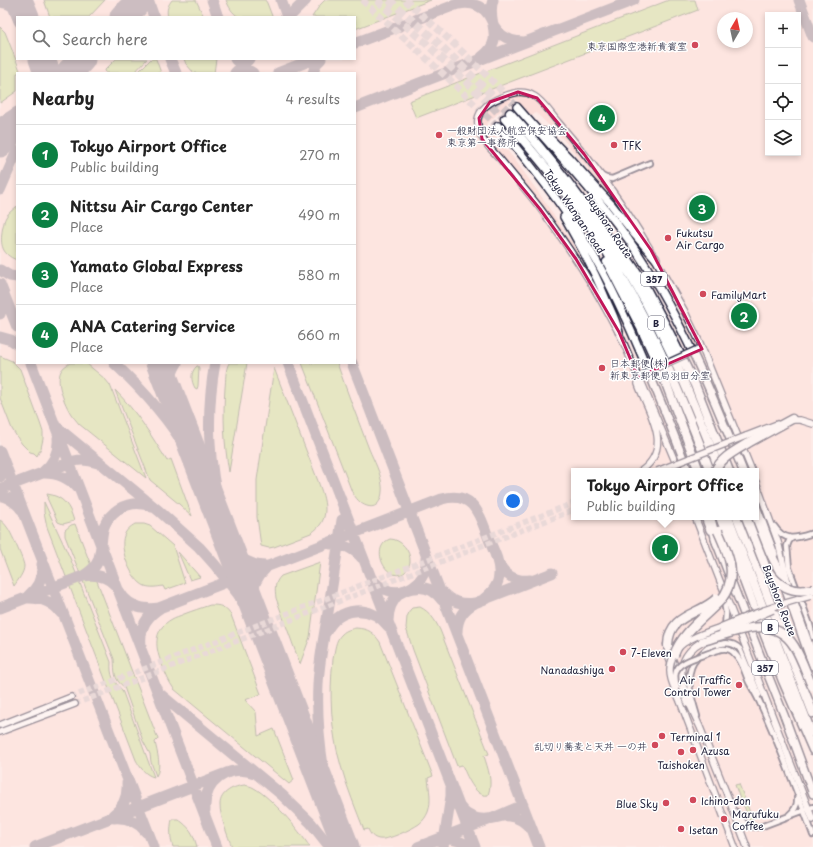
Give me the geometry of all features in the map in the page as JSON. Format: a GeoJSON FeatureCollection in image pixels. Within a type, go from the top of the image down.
{"type":"FeatureCollection","features":[{"type":"Feature","properties":{"kind":"highway","name":"Tokyo Wangan Road"},"geometry":{"type":"LineString","coordinates":[[511,113],[522,114],[596,197],[650,272],[673,313],[706,381],[741,468]]}},
{"type":"Feature","properties":{"kind":"highway","name":"Bayshore Route"},"geometry":{"type":"LineString","coordinates":[[511,113],[571,186],[615,250],[661,333],[677,367],[719,468]]}},
{"type":"Feature","properties":{"kind":"highway","name":"Bayshore Route"},"geometry":{"type":"LineString","coordinates":[[511,113],[550,172],[590,226],[618,269],[669,370],[709,468]]}},
{"type":"Feature","properties":{"kind":"highway"},"geometry":{"type":"LineString","coordinates":[[522,114],[533,120],[571,160],[611,204],[656,260]]}},
{"type":"Feature","properties":{"kind":"highway","name":"Tokyo Wangan Road"},"geometry":{"type":"LineString","coordinates":[[498,126],[535,170],[560,203],[575,225],[607,280],[629,325],[687,468]]}},
{"type":"Feature","properties":{"kind":"highway"},"geometry":{"type":"LineString","coordinates":[[535,170],[571,229],[589,263],[617,323],[619,332]]}},
{"type":"Feature","properties":{"kind":"highway"},"geometry":{"type":"LineString","coordinates":[[571,186],[588,202],[640,277],[710,412],[733,468]]}},
{"type":"Feature","properties":{"kind":"highway"},"geometry":{"type":"LineString","coordinates":[[575,206],[586,228],[610,267],[651,349],[667,386],[698,468]]}},
{"type":"Feature","properties":{"kind":"highway"},"geometry":{"type":"LineString","coordinates":[[695,385],[728,468]]}},
{"type":"Feature","properties":{"kind":"highway"},"geometry":{"type":"LineString","coordinates":[[667,386],[676,422],[694,468]]}},
{"type":"Feature","properties":{"kind":"highway"},"geometry":{"type":"LineString","coordinates":[[716,468],[725,458],[747,439],[792,419]]}},
{"type":"Feature","properties":{"kind":"highway"},"geometry":{"type":"LineString","coordinates":[[759,514],[813,666]]}},
{"type":"Feature","properties":{"kind":"highway","name":"357"},"geometry":{"type":"LineString","coordinates":[[706,520],[717,543],[812,791]]}},
{"type":"Feature","properties":{"kind":"highway"},"geometry":{"type":"LineString","coordinates":[[711,520],[717,543]]}},
{"type":"Feature","properties":{"kind":"highway"},"geometry":{"type":"LineString","coordinates":[[689,703],[670,657],[668,645],[669,634],[675,624],[685,616],[713,602],[724,589],[727,578],[727,568],[714,520]]}},
{"type":"Feature","properties":{"kind":"highway"},"geometry":{"type":"LineString","coordinates":[[721,520],[755,610],[813,750]]}},
{"type":"Feature","properties":{"kind":"highway","name":"Bayshore Route"},"geometry":{"type":"LineString","coordinates":[[729,520],[813,738]]}},
{"type":"Feature","properties":{"kind":"highway","name":"Bayshore Route"},"geometry":{"type":"LineString","coordinates":[[739,520],[813,713]]}},
{"type":"Feature","properties":{"kind":"highway"},"geometry":{"type":"LineString","coordinates":[[747,520],[770,575],[788,589],[812,593]]}},
{"type":"Feature","properties":{"kind":"highway"},"geometry":{"type":"LineString","coordinates":[[754,520],[780,572]]}},
{"type":"Feature","properties":{"kind":"highway"},"geometry":{"type":"LineString","coordinates":[[674,655],[681,641],[692,628],[721,600],[729,587],[731,566],[724,544],[718,532]]}},
{"type":"Feature","properties":{"kind":"highway"},"geometry":{"type":"LineString","coordinates":[[703,641],[750,628],[762,627],[774,629],[788,638],[795,648],[812,688]]}},
{"type":"Feature","properties":{"kind":"street"},"geometry":{"type":"LineString","coordinates":[[678,468],[642,383],[642,376],[619,332],[586,275],[540,209],[482,139],[478,129],[479,118],[482,110],[490,102],[513,93],[522,92],[534,96],[567,132],[600,175],[639,230],[684,310],[751,468]]}},
{"type":"Feature","properties":{"kind":"street"},"geometry":{"type":"LineString","coordinates":[[600,175],[612,179],[650,163]]}},
{"type":"Feature","properties":{"kind":"street"},"geometry":{"type":"LineString","coordinates":[[610,190],[612,179]]}},
{"type":"Feature","properties":{"kind":"street"},"geometry":{"type":"LineString","coordinates":[[646,468],[654,458],[657,451],[658,435],[638,384],[642,376],[700,350]]}},
{"type":"Feature","properties":{"kind":"street"},"geometry":{"type":"LineString","coordinates":[[792,419],[813,424]]}},
{"type":"Feature","properties":{"kind":"street"},"geometry":{"type":"LineString","coordinates":[[665,468],[747,439]]}},
{"type":"Feature","properties":{"kind":"street"},"geometry":{"type":"LineString","coordinates":[[759,490],[778,542],[789,587],[813,654]]}},
{"type":"Feature","properties":{"kind":"street"},"geometry":{"type":"LineString","coordinates":[[697,520],[813,820]]}},
{"type":"Feature","properties":{"kind":"street"},"geometry":{"type":"LineString","coordinates":[[770,520],[780,534],[791,539],[813,533]]}},
{"type":"Feature","properties":{"kind":"street"},"geometry":{"type":"LineString","coordinates":[[791,539],[787,546],[789,568],[813,637]]}},
{"type":"Feature","properties":{"kind":"street"},"geometry":{"type":"LineString","coordinates":[[700,727],[690,688],[689,677],[696,659],[719,639],[725,629],[726,613],[723,600],[723,591]]}},
{"type":"Feature","properties":{"kind":"street"},"geometry":{"type":"LineString","coordinates":[[747,847],[730,801],[689,703],[682,680],[682,668],[688,652],[698,643],[812,593]]}},
{"type":"Feature","properties":{"kind":"street"},"geometry":{"type":"LineString","coordinates":[[735,847],[672,682],[670,670],[671,662],[674,655],[684,643],[694,637],[768,608],[812,593]]}},
{"type":"Feature","properties":{"kind":"street"},"geometry":{"type":"LineString","coordinates":[[706,650],[722,643],[730,643],[737,646],[746,661],[760,697],[761,704]]}},
{"type":"Feature","properties":{"kind":"street"},"geometry":{"type":"LineString","coordinates":[[680,701],[675,681],[675,673],[679,666],[688,660],[722,649],[729,650],[737,656],[761,704],[797,794],[798,800],[795,809],[788,817]]}},
{"type":"Feature","properties":{"kind":"street"},"geometry":{"type":"LineString","coordinates":[[0,725],[71,697]]}},
{"type":"Feature","properties":{"kind":"street"},"geometry":{"type":"LineString","coordinates":[[0,732],[75,704]]}},
{"type":"Feature","properties":{"kind":"street"},"geometry":{"type":"LineString","coordinates":[[797,794],[808,809],[813,835]]}},
{"type":"Feature","properties":{"kind":"street"},"geometry":{"type":"LineString","coordinates":[[730,801],[745,825],[760,827],[808,809]]}},
{"type":"Feature","properties":{"kind":"highlighted area"},"geometry":{"type":"Polygon","coordinates":[[[518,92],[537,98],[584,154],[651,250],[702,349],[638,377],[619,332],[576,259],[540,209],[482,139],[479,118],[490,102],[518,92]]]}},
{"type":"Feature","properties":{"kind":"shaded area"},"geometry":{"type":"Polygon","coordinates":[[[0,0],[813,0],[813,641],[759,501],[759,468],[747,468],[683,318],[657,270],[634,237],[583,175],[588,169],[562,138],[536,113],[532,116],[514,98],[486,125],[515,160],[544,200],[574,246],[619,323],[653,395],[682,468],[571,468],[571,520],[702,520],[813,807],[813,847],[0,847],[0,0]]]}},
{"type":"Feature","properties":{"kind":"green space"},"geometry":{"type":"Polygon","coordinates":[[[44,0],[105,0],[90,16],[50,16],[44,0]]]}},
{"type":"Feature","properties":{"kind":"green space"},"geometry":{"type":"Polygon","coordinates":[[[172,0],[196,0],[204,16],[168,16],[169,4],[172,0]]]}},
{"type":"Feature","properties":{"kind":"green space"},"geometry":{"type":"Polygon","coordinates":[[[226,0],[265,0],[272,16],[237,16],[231,10],[226,0]]]}},
{"type":"Feature","properties":{"kind":"green space"},"geometry":{"type":"Polygon","coordinates":[[[325,0],[431,0],[356,29],[356,16],[313,16],[325,0]]]}},
{"type":"Feature","properties":{"kind":"green space"},"geometry":{"type":"Polygon","coordinates":[[[669,0],[695,0],[698,10],[416,118],[409,101],[669,0]]]}},
{"type":"Feature","properties":{"kind":"green space"},"geometry":{"type":"Polygon","coordinates":[[[0,27],[5,32],[21,72],[16,72],[16,92],[0,103],[0,27]]]}},
{"type":"Feature","properties":{"kind":"green space"},"geometry":{"type":"Polygon","coordinates":[[[115,60],[146,60],[135,72],[106,72],[105,70],[115,60]]]}},
{"type":"Feature","properties":{"kind":"green space"},"geometry":{"type":"Polygon","coordinates":[[[150,60],[156,60],[161,72],[138,72],[150,60]]]}},
{"type":"Feature","properties":{"kind":"green space"},"geometry":{"type":"Polygon","coordinates":[[[184,60],[216,60],[214,72],[193,72],[184,60]]]}},
{"type":"Feature","properties":{"kind":"green space"},"geometry":{"type":"Polygon","coordinates":[[[16,207],[16,260],[7,254],[2,247],[3,226],[5,218],[16,207]]]}},
{"type":"Feature","properties":{"kind":"green space"},"geometry":{"type":"Polygon","coordinates":[[[0,356],[12,361],[20,369],[40,423],[43,432],[43,439],[37,456],[30,452],[17,437],[12,429],[0,398],[0,356]]]}},
{"type":"Feature","properties":{"kind":"green space"},"geometry":{"type":"Polygon","coordinates":[[[68,364],[87,364],[110,385],[146,478],[79,424],[71,414],[64,399],[59,381],[59,376],[64,367],[68,364]]]}},
{"type":"Feature","properties":{"kind":"green space"},"geometry":{"type":"Polygon","coordinates":[[[229,364],[247,364],[229,472],[224,419],[224,398],[229,364]]]}},
{"type":"Feature","properties":{"kind":"green space"},"geometry":{"type":"Polygon","coordinates":[[[302,364],[337,364],[377,467],[382,486],[381,498],[375,506],[371,507],[362,504],[352,492],[302,364]]]}},
{"type":"Feature","properties":{"kind":"green space"},"geometry":{"type":"Polygon","coordinates":[[[197,366],[199,368],[197,389],[195,388],[192,377],[193,371],[197,366]]]}},
{"type":"Feature","properties":{"kind":"green space"},"geometry":{"type":"Polygon","coordinates":[[[274,368],[318,481],[323,495],[325,509],[322,522],[318,528],[311,533],[269,548],[261,546],[257,517],[257,480],[274,368]]]}},
{"type":"Feature","properties":{"kind":"green space"},"geometry":{"type":"Polygon","coordinates":[[[115,390],[130,406],[156,442],[167,461],[171,459],[192,516],[150,480],[115,390]]]}},
{"type":"Feature","properties":{"kind":"green space"},"geometry":{"type":"Polygon","coordinates":[[[47,494],[58,497],[65,503],[74,521],[63,524],[58,522],[47,498],[47,494]]]}},
{"type":"Feature","properties":{"kind":"green space"},"geometry":{"type":"Polygon","coordinates":[[[44,502],[70,558],[111,662],[113,678],[122,690],[154,777],[145,773],[136,760],[47,527],[44,502]]]}},
{"type":"Feature","properties":{"kind":"green space"},"geometry":{"type":"Polygon","coordinates":[[[0,520],[9,529],[24,566],[23,571],[14,586],[0,549],[0,520]]]}},
{"type":"Feature","properties":{"kind":"green space"},"geometry":{"type":"Polygon","coordinates":[[[75,524],[158,739],[155,742],[159,764],[156,776],[150,754],[143,741],[124,687],[116,678],[114,659],[65,536],[65,530],[71,525],[75,524]]]}},
{"type":"Feature","properties":{"kind":"green space"},"geometry":{"type":"Polygon","coordinates":[[[135,524],[150,526],[173,546],[185,583],[165,590],[163,586],[152,587],[145,586],[140,583],[127,564],[123,548],[124,536],[126,532],[135,524]]]}},
{"type":"Feature","properties":{"kind":"green space"},"geometry":{"type":"Polygon","coordinates":[[[390,539],[401,543],[409,554],[410,564],[404,573],[397,575],[391,573],[382,563],[380,556],[381,549],[384,543],[390,539]]]}},
{"type":"Feature","properties":{"kind":"green space"},"geometry":{"type":"Polygon","coordinates":[[[178,552],[200,577],[190,580],[178,552]]]}},
{"type":"Feature","properties":{"kind":"green space"},"geometry":{"type":"Polygon","coordinates":[[[320,562],[310,637],[300,664],[276,598],[276,586],[277,581],[281,576],[320,562]]]}},
{"type":"Feature","properties":{"kind":"green space"},"geometry":{"type":"Polygon","coordinates":[[[210,605],[222,607],[231,615],[261,694],[245,700],[256,712],[258,736],[274,729],[294,780],[289,784],[174,689],[166,676],[157,647],[158,634],[161,629],[173,618],[210,605]]]}},
{"type":"Feature","properties":{"kind":"green space"},"geometry":{"type":"Polygon","coordinates":[[[420,607],[427,611],[440,630],[489,754],[484,756],[490,780],[488,795],[479,793],[475,789],[462,765],[457,766],[413,650],[406,628],[407,617],[412,608],[420,607]]]}},
{"type":"Feature","properties":{"kind":"green space"},"geometry":{"type":"Polygon","coordinates":[[[356,628],[364,629],[370,632],[380,642],[433,776],[428,778],[430,804],[424,819],[419,824],[405,831],[383,839],[373,837],[368,829],[364,830],[343,774],[333,727],[331,686],[333,659],[336,646],[340,636],[349,630],[356,628]]]}},
{"type":"Feature","properties":{"kind":"green space"},"geometry":{"type":"Polygon","coordinates":[[[739,784],[753,820],[750,821],[741,802],[735,785],[739,784]]]}},
{"type":"Feature","properties":{"kind":"green space"},"geometry":{"type":"Polygon","coordinates":[[[245,785],[253,787],[269,799],[292,823],[310,847],[232,847],[221,815],[221,800],[228,790],[245,785]]]}},
{"type":"Feature","properties":{"kind":"green space"},"geometry":{"type":"Polygon","coordinates":[[[172,819],[178,819],[188,828],[197,847],[173,847],[171,840],[172,819]]]}},
{"type":"Feature","properties":{"kind":"taxiway"},"geometry":{"type":"LineString","coordinates":[[133,7],[136,0]]}},
{"type":"Feature","properties":{"kind":"taxiway"},"geometry":{"type":"LineString","coordinates":[[148,0],[154,16]]}},
{"type":"Feature","properties":{"kind":"taxiway"},"geometry":{"type":"LineString","coordinates":[[212,0],[218,16]]}},
{"type":"Feature","properties":{"kind":"taxiway"},"geometry":{"type":"LineString","coordinates":[[281,0],[287,16]]}},
{"type":"Feature","properties":{"kind":"taxiway"},"geometry":{"type":"LineString","coordinates":[[290,16],[306,0]]}},
{"type":"Feature","properties":{"kind":"taxiway"},"geometry":{"type":"LineString","coordinates":[[356,43],[468,0]]}},
{"type":"Feature","properties":{"kind":"taxiway"},"geometry":{"type":"LineString","coordinates":[[482,57],[493,43],[494,30],[491,16],[493,0]]}},
{"type":"Feature","properties":{"kind":"taxiway"},"geometry":{"type":"LineString","coordinates":[[356,108],[634,0]]}},
{"type":"Feature","properties":{"kind":"taxiway"},"geometry":{"type":"LineString","coordinates":[[799,0],[813,37]]}},
{"type":"Feature","properties":{"kind":"taxiway"},"geometry":{"type":"LineString","coordinates":[[0,2],[13,6],[22,16]]}},
{"type":"Feature","properties":{"kind":"taxiway"},"geometry":{"type":"LineString","coordinates":[[459,4],[467,3],[479,6],[491,18],[496,30],[510,40],[524,42]]}},
{"type":"Feature","properties":{"kind":"taxiway"},"geometry":{"type":"LineString","coordinates":[[170,60],[176,72]]}},
{"type":"Feature","properties":{"kind":"taxiway"},"geometry":{"type":"LineString","coordinates":[[236,60],[251,72]]}},
{"type":"Feature","properties":{"kind":"taxiway"},"geometry":{"type":"LineString","coordinates":[[236,72],[248,60]]}},
{"type":"Feature","properties":{"kind":"taxiway"},"geometry":{"type":"LineString","coordinates":[[281,72],[311,60]]}},
{"type":"Feature","properties":{"kind":"taxiway"},"geometry":{"type":"LineString","coordinates":[[313,72],[316,64],[320,60]]}},
{"type":"Feature","properties":{"kind":"taxiway"},"geometry":{"type":"LineString","coordinates":[[68,72],[76,66]]}},
{"type":"Feature","properties":{"kind":"taxiway"},"geometry":{"type":"LineString","coordinates":[[0,123],[16,113]]}},
{"type":"Feature","properties":{"kind":"taxiway"},"geometry":{"type":"LineString","coordinates":[[0,190],[16,153]]}},
{"type":"Feature","properties":{"kind":"taxiway"},"geometry":{"type":"LineString","coordinates":[[0,270],[10,276],[16,277]]}},
{"type":"Feature","properties":{"kind":"taxiway"},"geometry":{"type":"LineString","coordinates":[[0,284],[16,324]]}},
{"type":"Feature","properties":{"kind":"taxiway"},"geometry":{"type":"LineString","coordinates":[[0,314],[3,295]]}},
{"type":"Feature","properties":{"kind":"taxiway"},"geometry":{"type":"LineString","coordinates":[[0,337],[11,340],[16,343]]}},
{"type":"Feature","properties":{"kind":"taxiway"},"geometry":{"type":"LineString","coordinates":[[31,364],[217,847]]}},
{"type":"Feature","properties":{"kind":"taxiway"},"geometry":{"type":"LineString","coordinates":[[115,364],[145,394],[173,428],[189,453],[211,498]]}},
{"type":"Feature","properties":{"kind":"taxiway"},"geometry":{"type":"LineString","coordinates":[[173,399],[170,381],[172,372],[176,364]]}},
{"type":"Feature","properties":{"kind":"taxiway"},"geometry":{"type":"LineString","coordinates":[[215,364],[210,400],[210,438],[213,476],[224,526],[236,563]]}},
{"type":"Feature","properties":{"kind":"taxiway"},"geometry":{"type":"LineString","coordinates":[[288,364],[475,847]]}},
{"type":"Feature","properties":{"kind":"taxiway"},"geometry":{"type":"LineString","coordinates":[[352,364],[539,847]]}},
{"type":"Feature","properties":{"kind":"taxiway"},"geometry":{"type":"LineString","coordinates":[[58,428],[159,511],[199,547],[238,594],[275,662]]}},
{"type":"Feature","properties":{"kind":"taxiway"},"geometry":{"type":"LineString","coordinates":[[43,472],[50,465],[55,456],[58,448],[58,438]]}},
{"type":"Feature","properties":{"kind":"taxiway"},"geometry":{"type":"LineString","coordinates":[[0,451],[154,847]]}},
{"type":"Feature","properties":{"kind":"taxiway"},"geometry":{"type":"LineString","coordinates":[[0,477],[2,459]]}},
{"type":"Feature","properties":{"kind":"taxiway"},"geometry":{"type":"LineString","coordinates":[[0,489],[74,461],[86,460],[98,463]]}},
{"type":"Feature","properties":{"kind":"taxiway"},"geometry":{"type":"LineString","coordinates":[[44,473],[63,477],[71,481],[78,488]]}},
{"type":"Feature","properties":{"kind":"taxiway"},"geometry":{"type":"LineString","coordinates":[[0,495],[12,500],[21,509]]}},
{"type":"Feature","properties":{"kind":"taxiway"},"geometry":{"type":"LineString","coordinates":[[83,576],[92,575],[105,578],[112,582],[124,598],[131,604],[149,609],[159,608],[442,499],[453,497],[462,498],[475,508],[483,523],[498,561],[498,582],[484,599]]}},
{"type":"Feature","properties":{"kind":"taxiway"},"geometry":{"type":"LineString","coordinates":[[0,608],[88,573],[94,568],[98,561],[104,526],[113,513],[123,507],[134,504],[143,504],[152,507]]}},
{"type":"Feature","properties":{"kind":"taxiway"},"geometry":{"type":"LineString","coordinates":[[331,808],[320,747],[318,685],[321,652],[342,520]]}},
{"type":"Feature","properties":{"kind":"taxiway"},"geometry":{"type":"LineString","coordinates":[[331,544],[348,547],[362,558]]}},
{"type":"Feature","properties":{"kind":"taxiway"},"geometry":{"type":"LineString","coordinates":[[234,552],[248,562],[266,566]]}},
{"type":"Feature","properties":{"kind":"taxiway"},"geometry":{"type":"LineString","coordinates":[[388,621],[390,609],[395,599],[400,593],[419,582],[426,567],[426,558]]}},
{"type":"Feature","properties":{"kind":"taxiway"},"geometry":{"type":"LineString","coordinates":[[498,563],[511,577],[520,580],[530,580]]}},
{"type":"Feature","properties":{"kind":"taxiway"},"geometry":{"type":"LineString","coordinates":[[28,596],[39,582],[42,573],[42,564]]}},
{"type":"Feature","properties":{"kind":"taxiway"},"geometry":{"type":"LineString","coordinates":[[253,605],[253,589],[259,576],[266,568]]}},
{"type":"Feature","properties":{"kind":"taxiway"},"geometry":{"type":"LineString","coordinates":[[457,632],[458,623],[464,611],[471,605],[552,573]]}},
{"type":"Feature","properties":{"kind":"taxiway"},"geometry":{"type":"LineString","coordinates":[[372,579],[382,588],[390,591],[398,592],[413,588],[423,588],[433,592],[442,600]]}},
{"type":"Feature","properties":{"kind":"taxiway"},"geometry":{"type":"LineString","coordinates":[[442,592],[457,602],[465,604],[475,603]]}},
{"type":"Feature","properties":{"kind":"taxiway"},"geometry":{"type":"LineString","coordinates":[[29,598],[47,601],[61,613]]}},
{"type":"Feature","properties":{"kind":"taxiway"},"geometry":{"type":"LineString","coordinates":[[141,645],[141,633],[145,623],[151,615],[160,608]]}},
{"type":"Feature","properties":{"kind":"taxiway"},"geometry":{"type":"LineString","coordinates":[[326,632],[332,623],[339,617],[355,611],[364,611],[373,614],[388,626]]}},
{"type":"Feature","properties":{"kind":"taxiway"},"geometry":{"type":"LineString","coordinates":[[160,694],[282,795],[311,823],[330,847]]}},
{"type":"Feature","properties":{"kind":"taxiway"},"geometry":{"type":"LineString","coordinates":[[205,810],[205,800],[208,791],[219,777],[236,771],[255,773]]}},
{"type":"Feature","properties":{"kind":"taxiway"},"geometry":{"type":"LineString","coordinates":[[35,847],[224,774]]}},
{"type":"Feature","properties":{"kind":"taxiway"},"geometry":{"type":"LineString","coordinates":[[113,815],[123,805],[127,792],[127,783]]}},
{"type":"Feature","properties":{"kind":"taxiway"},"geometry":{"type":"LineString","coordinates":[[443,847],[451,788]]}},
{"type":"Feature","properties":{"kind":"taxiway"},"geometry":{"type":"LineString","coordinates":[[418,847],[523,805]]}},
{"type":"Feature","properties":{"kind":"taxiway"},"geometry":{"type":"LineString","coordinates":[[460,807],[465,813],[479,819],[503,816],[515,817],[530,828]]}},
{"type":"Feature","properties":{"kind":"taxiway"},"geometry":{"type":"LineString","coordinates":[[114,818],[123,818],[132,821],[146,832]]}},
{"type":"Feature","properties":{"kind":"taxiway"},"geometry":{"type":"LineString","coordinates":[[341,834],[348,847]]}},
{"type":"Feature","properties":{"kind":"taxiway"},"geometry":{"type":"LineString","coordinates":[[443,839],[457,840],[469,847]]}},
{"type":"Feature","properties":{"kind":"runway"},"geometry":{"type":"LineString","coordinates":[[19,0],[26,16]]}},
{"type":"Feature","properties":{"kind":"runway"},"geometry":{"type":"LineString","coordinates":[[124,16],[140,0]]}},
{"type":"Feature","properties":{"kind":"runway"},"geometry":{"type":"LineString","coordinates":[[42,60],[47,72]]}},
{"type":"Feature","properties":{"kind":"runway"},"geometry":{"type":"LineString","coordinates":[[70,72],[81,60]]}},
{"type":"Feature","properties":{"kind":"runway"},"geometry":{"type":"LineString","coordinates":[[0,144],[16,128]]}},
{"type":"Feature","properties":{"kind":"runway"},"geometry":{"type":"LineString","coordinates":[[159,364],[346,847]]}},
{"type":"Feature","properties":{"kind":"tunnel"},"geometry":{"type":"LineString","coordinates":[[362,0],[498,126]]}},
{"type":"Feature","properties":{"kind":"tunnel"},"geometry":{"type":"LineString","coordinates":[[377,0],[430,47],[505,119]]}},
{"type":"Feature","properties":{"kind":"tunnel"},"geometry":{"type":"LineString","coordinates":[[389,0],[436,41],[510,113]]}},
{"type":"Feature","properties":{"kind":"tunnel"},"geometry":{"type":"LineString","coordinates":[[405,0],[462,52],[517,107]]}},
{"type":"Feature","properties":{"kind":"tunnel"},"geometry":{"type":"LineString","coordinates":[[71,697],[571,504]]}},
{"type":"Feature","properties":{"kind":"tunnel"},"geometry":{"type":"LineString","coordinates":[[75,704],[571,511]]}},
{"type":"Feature","properties":{"kind":"place","name":"東京国際空港新貴賓室"},"geometry":{"type":"Point","coordinates":[695,45]}},
{"type":"Feature","properties":{"kind":"place","name":"ANA Catering Service"},"geometry":{"type":"Point","coordinates":[602,118]}},
{"type":"Feature","properties":{"kind":"place","name":"一般財団法人航空保安協会 東京第一事務所"},"geometry":{"type":"Point","coordinates":[439,135]}},
{"type":"Feature","properties":{"kind":"place","name":"TFK"},"geometry":{"type":"Point","coordinates":[614,145]}},
{"type":"Feature","properties":{"kind":"place","name":"Yamato Global Express"},"geometry":{"type":"Point","coordinates":[702,208]}},
{"type":"Feature","properties":{"kind":"place","name":"Fukutsu Air Cargo"},"geometry":{"type":"Point","coordinates":[668,238]}},
{"type":"Feature","properties":{"kind":"place","name":"FamilyMart"},"geometry":{"type":"Point","coordinates":[703,294]}},
{"type":"Feature","properties":{"kind":"place","name":"Nittsu Air Cargo Center"},"geometry":{"type":"Point","coordinates":[744,316]}},
{"type":"Feature","properties":{"kind":"place","name":"日本郵便(株) 新東京郵便局羽田分室"},"geometry":{"type":"Point","coordinates":[602,368]}},
{"type":"Feature","properties":{"kind":"place","name":"Tokyo Airport Office"},"geometry":{"type":"Point","coordinates":[665,548]}},
{"type":"Feature","properties":{"kind":"place","name":"7-Eleven"},"geometry":{"type":"Point","coordinates":[623,652]}},
{"type":"Feature","properties":{"kind":"place","name":"Nanadashiya"},"geometry":{"type":"Point","coordinates":[612,669]}},
{"type":"Feature","properties":{"kind":"place","name":"Air Traffic Control Tower"},"geometry":{"type":"Point","coordinates":[739,685]}},
{"type":"Feature","properties":{"kind":"place","name":"Terminal 1"},"geometry":{"type":"Point","coordinates":[662,736]}},
{"type":"Feature","properties":{"kind":"place","name":"乱切り蕎麦と天丼 一の井"},"geometry":{"type":"Point","coordinates":[655,745]}},
{"type":"Feature","properties":{"kind":"place","name":"Azusa"},"geometry":{"type":"Point","coordinates":[693,750]}},
{"type":"Feature","properties":{"kind":"place","name":"Taishoken"},"geometry":{"type":"Point","coordinates":[681,752]}},
{"type":"Feature","properties":{"kind":"place","name":"Ichino-don"},"geometry":{"type":"Point","coordinates":[693,800]}},
{"type":"Feature","properties":{"kind":"place","name":"Blue Sky"},"geometry":{"type":"Point","coordinates":[666,803]}},
{"type":"Feature","properties":{"kind":"place","name":"Marufuku Coffee"},"geometry":{"type":"Point","coordinates":[724,819]}},
{"type":"Feature","properties":{"kind":"place","name":"Isetan"},"geometry":{"type":"Point","coordinates":[681,829]}}]}
